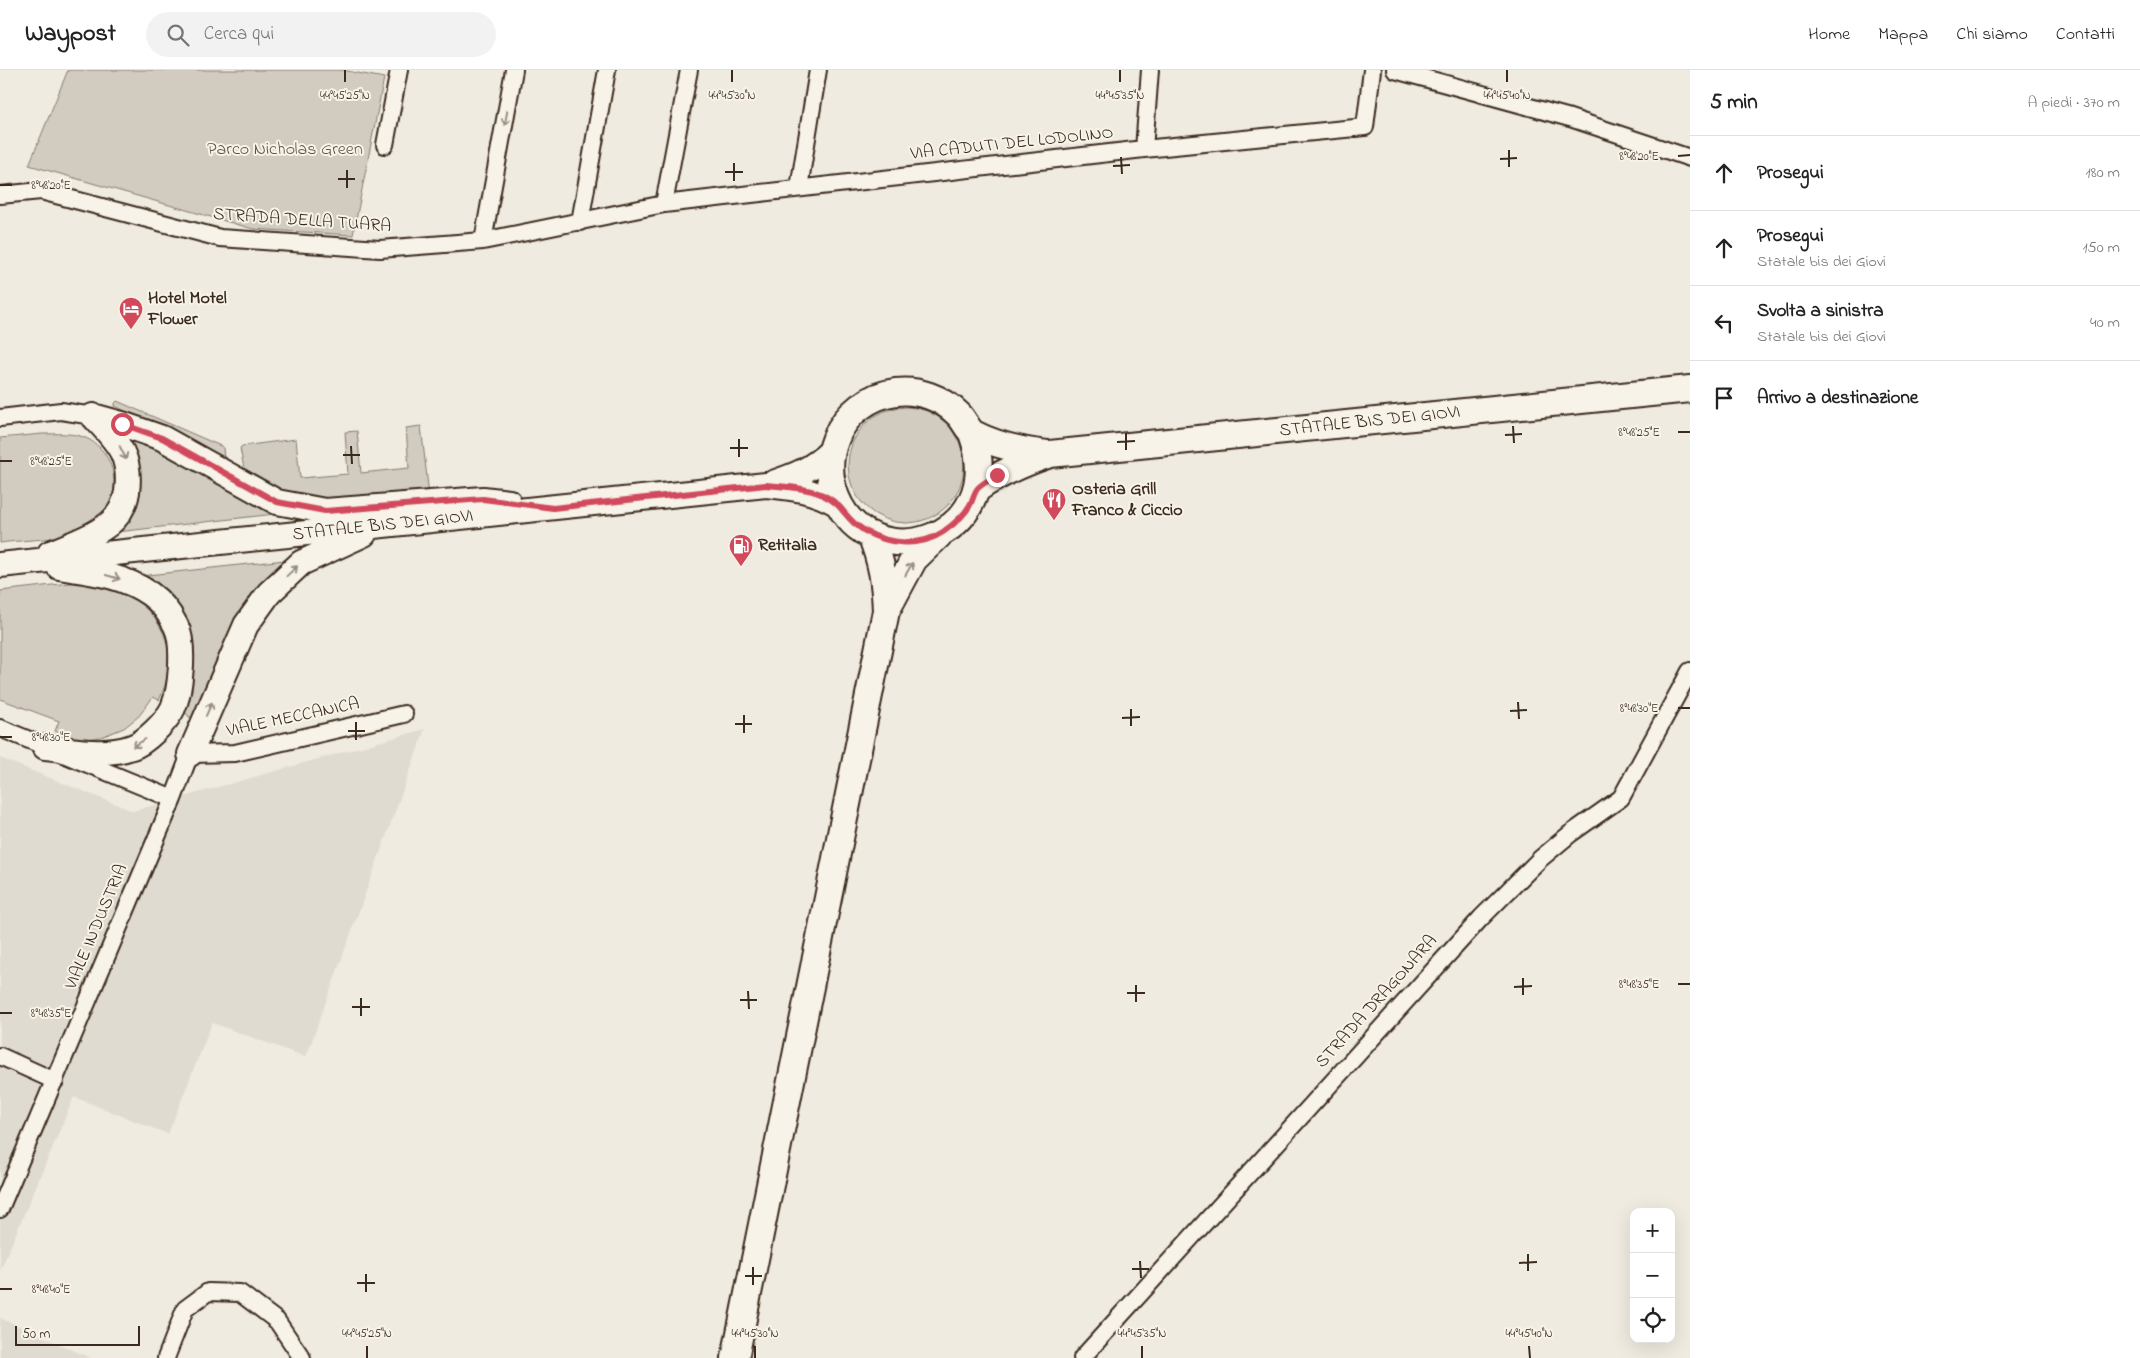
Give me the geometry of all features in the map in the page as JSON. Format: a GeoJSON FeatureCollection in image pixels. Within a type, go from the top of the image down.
{"type":"FeatureCollection","features":[{"type":"Feature","properties":{"kind":"main road","name":"STATALE BIS DEI GIOVI"},"geometry":{"type":"LineString","coordinates":[[972,433],[997,444],[1022,451],[1050,454],[1678,391]]}},
{"type":"Feature","properties":{"kind":"main road","name":"STATALE BIS DEI GIOVI"},"geometry":{"type":"LineString","coordinates":[[895,392],[918,392],[940,400],[958,414],[972,433],[978,451],[980,470],[977,489],[969,507],[957,522],[941,533],[918,542],[894,542],[871,535],[852,522],[838,504],[832,487],[829,469],[831,451],[839,429],[854,411],[873,398],[895,392]]}},
{"type":"Feature","properties":{"kind":"main road"},"geometry":{"type":"LineString","coordinates":[[93,416],[162,438],[277,502],[325,511],[483,499],[553,508]]}},
{"type":"Feature","properties":{"kind":"main road"},"geometry":{"type":"LineString","coordinates":[[30,562],[84,538],[109,524],[120,513],[126,497],[129,476],[127,461],[119,445],[93,416]]}},
{"type":"Feature","properties":{"kind":"main road","name":"STATALE BIS DEI GIOVI"},"geometry":{"type":"LineString","coordinates":[[766,485],[798,475],[816,465],[831,451]]}},
{"type":"Feature","properties":{"kind":"main road","name":"STATALE BIS DEI GIOVI"},"geometry":{"type":"LineString","coordinates":[[977,489],[997,475],[1019,464],[1050,454]]}},
{"type":"Feature","properties":{"kind":"main road","name":"STATALE BIS DEI GIOVI"},"geometry":{"type":"LineString","coordinates":[[0,565],[766,485],[801,488],[822,494],[838,504]]}},
{"type":"Feature","properties":{"kind":"main road"},"geometry":{"type":"LineString","coordinates":[[190,754],[246,625],[269,593],[301,563],[381,526]]}},
{"type":"Feature","properties":{"kind":"main road"},"geometry":{"type":"LineString","coordinates":[[886,612],[914,559],[941,533]]}},
{"type":"Feature","properties":{"kind":"main road"},"geometry":{"type":"LineString","coordinates":[[735,1358],[886,612],[881,559],[871,535]]}},
{"type":"Feature","properties":{"kind":"main road"},"geometry":{"type":"LineString","coordinates":[[30,562],[106,575],[130,582],[151,595],[164,608],[177,627],[181,653],[180,679],[173,709],[154,733],[134,747],[112,753],[94,753],[45,747]]}},
{"type":"Feature","properties":{"kind":"main road"},"geometry":{"type":"LineString","coordinates":[[173,709],[178,730],[190,754]]}},
{"type":"Feature","properties":{"kind":"street"},"geometry":{"type":"LineString","coordinates":[[385,145],[398,70]]}},
{"type":"Feature","properties":{"kind":"street"},"geometry":{"type":"LineString","coordinates":[[483,241],[514,70]]}},
{"type":"Feature","properties":{"kind":"street"},"geometry":{"type":"LineString","coordinates":[[580,222],[607,70]]}},
{"type":"Feature","properties":{"kind":"street"},"geometry":{"type":"LineString","coordinates":[[664,204],[689,70]]}},
{"type":"Feature","properties":{"kind":"street"},"geometry":{"type":"LineString","coordinates":[[799,188],[818,70]]}},
{"type":"Feature","properties":{"kind":"street"},"geometry":{"type":"LineString","coordinates":[[1144,149],[1150,70]]}},
{"type":"Feature","properties":{"kind":"street","name":"VIA CADUTI DEL LODOLINO"},"geometry":{"type":"LineString","coordinates":[[664,204],[1144,149],[1365,127],[1372,70]]}},
{"type":"Feature","properties":{"kind":"street"},"geometry":{"type":"LineString","coordinates":[[1395,70],[1570,118],[1690,158]]}},
{"type":"Feature","properties":{"kind":"street","name":"STRADA DELLA TUARA"},"geometry":{"type":"LineString","coordinates":[[0,195],[41,191],[220,238],[380,249],[483,241],[664,204]]}},
{"type":"Feature","properties":{"kind":"street"},"geometry":{"type":"LineString","coordinates":[[1678,391],[1690,380]]}},
{"type":"Feature","properties":{"kind":"street"},"geometry":{"type":"LineString","coordinates":[[0,418],[61,411],[93,416]]}},
{"type":"Feature","properties":{"kind":"street","name":"STRADA DRAGONARA"},"geometry":{"type":"LineString","coordinates":[[1082,1358],[1481,918],[1540,859],[1570,834],[1621,798],[1690,671]]}},
{"type":"Feature","properties":{"kind":"street","name":"VIALE MECCANICA"},"geometry":{"type":"LineString","coordinates":[[190,754],[235,753],[404,714]]}},
{"type":"Feature","properties":{"kind":"street"},"geometry":{"type":"LineString","coordinates":[[0,728],[173,799]]}},
{"type":"Feature","properties":{"kind":"street","name":"VIALE INDUSTRIA"},"geometry":{"type":"LineString","coordinates":[[0,1209],[173,799],[190,754]]}},
{"type":"Feature","properties":{"kind":"street"},"geometry":{"type":"LineString","coordinates":[[0,1056],[55,1080]]}},
{"type":"Feature","properties":{"kind":"street"},"geometry":{"type":"LineString","coordinates":[[166,1358],[185,1309],[208,1292],[240,1293],[277,1321],[302,1358]]}},
{"type":"Feature","properties":{"kind":"shaded area"},"geometry":{"type":"Polygon","coordinates":[[[425,729],[306,1057],[212,1023],[168,1134],[74,1097],[0,1271],[0,758],[133,811],[425,729]]]}},
{"type":"Feature","properties":{"kind":"shaded area"},"geometry":{"type":"Polygon","coordinates":[[[0,1318],[91,1358],[0,1358],[0,1318]]]}},
{"type":"Feature","properties":{"kind":"green space","name":"Parco Nicholas Green"},"geometry":{"type":"Polygon","coordinates":[[[68,70],[342,70],[384,78],[353,235],[253,229],[29,165],[68,70]]]}},
{"type":"Feature","properties":{"kind":"green space"},"geometry":{"type":"Polygon","coordinates":[[[117,401],[223,447],[224,460],[115,406],[117,401]]]}},
{"type":"Feature","properties":{"kind":"green space"},"geometry":{"type":"Polygon","coordinates":[[[906,407],[928,412],[947,424],[959,443],[964,465],[959,487],[947,506],[928,518],[906,523],[884,518],[865,506],[853,487],[848,465],[853,443],[865,424],[884,412],[906,407]]]}},
{"type":"Feature","properties":{"kind":"green space"},"geometry":{"type":"Polygon","coordinates":[[[112,426],[142,438],[275,514],[117,532],[125,516],[112,426]]]}},
{"type":"Feature","properties":{"kind":"green space"},"geometry":{"type":"Polygon","coordinates":[[[421,426],[429,495],[315,506],[245,474],[240,448],[242,446],[296,439],[300,478],[348,474],[345,432],[357,431],[361,473],[409,468],[406,428],[421,426]]]}},
{"type":"Feature","properties":{"kind":"green space"},"geometry":{"type":"Polygon","coordinates":[[[42,434],[77,435],[88,439],[99,447],[107,457],[112,470],[113,496],[109,508],[101,519],[80,532],[46,539],[0,543],[0,438],[42,434]]]}},
{"type":"Feature","properties":{"kind":"green space"},"geometry":{"type":"Polygon","coordinates":[[[285,560],[287,563],[194,717],[189,717],[182,708],[186,654],[139,576],[285,560]]]}},
{"type":"Feature","properties":{"kind":"green space"},"geometry":{"type":"Polygon","coordinates":[[[96,580],[124,589],[148,610],[157,622],[168,646],[168,672],[159,700],[153,697],[139,716],[124,728],[101,737],[78,740],[55,731],[59,721],[0,699],[0,591],[96,580]]]}},
{"type":"Feature","properties":{"kind":"place","name":"Hotel Motel Flower"},"geometry":{"type":"Point","coordinates":[131,330]}},
{"type":"Feature","properties":{"kind":"place","name":"Osteria Grill Franco & Ciccio"},"geometry":{"type":"Point","coordinates":[1054,521]}},
{"type":"Feature","properties":{"kind":"place","name":"Retitalia"},"geometry":{"type":"Point","coordinates":[741,567]}},
{"type":"Feature","properties":{"kind":"route"},"geometry":{"type":"LineString","coordinates":[[122,424],[162,438],[277,502],[325,511],[483,499],[553,508],[766,485],[801,488],[822,494],[838,504],[852,522],[871,535],[894,542],[918,542],[941,533],[957,522],[969,507],[977,489],[997,475]]}}]}
